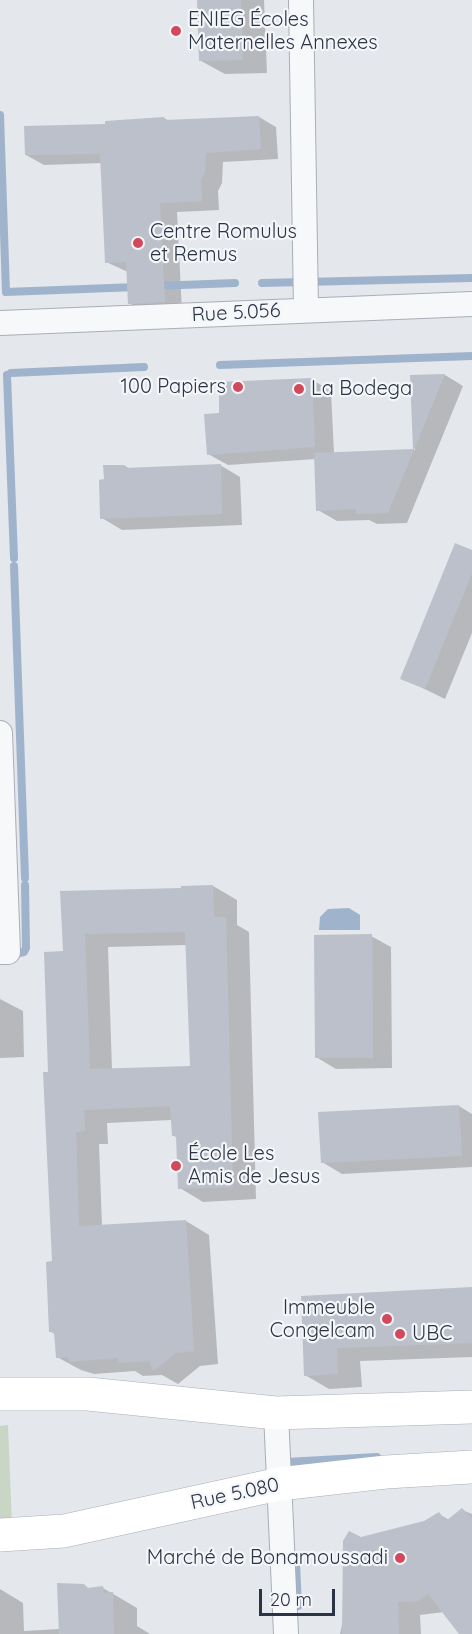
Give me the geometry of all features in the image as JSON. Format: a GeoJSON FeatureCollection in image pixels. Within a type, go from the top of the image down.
{"type":"FeatureCollection","features":[{"type":"Feature","properties":{"kind":"main road"},"geometry":{"type":"LineString","coordinates":[[0,1394],[88,1394],[276,1413],[472,1407]]}},
{"type":"Feature","properties":{"kind":"main road","name":"Rue 5.080"},"geometry":{"type":"LineString","coordinates":[[0,1535],[64,1531],[279,1484],[386,1472],[472,1467]]}},
{"type":"Feature","properties":{"kind":"street"},"geometry":{"type":"LineString","coordinates":[[301,0],[306,309]]}},
{"type":"Feature","properties":{"kind":"street","name":"Rue 5.056"},"geometry":{"type":"LineString","coordinates":[[0,323],[472,304]]}},
{"type":"Feature","properties":{"kind":"street"},"geometry":{"type":"LineString","coordinates":[[0,733],[8,952],[0,952]]}},
{"type":"Feature","properties":{"kind":"street"},"geometry":{"type":"LineString","coordinates":[[276,1413],[286,1634]]}},
{"type":"Feature","properties":{"kind":"green space"},"geometry":{"type":"Polygon","coordinates":[[[8,1425],[12,1526],[0,1527],[0,1426],[8,1425]]]}},
{"type":"Feature","properties":{"kind":"water"},"geometry":{"type":"Polygon","coordinates":[[[349,908],[360,915],[360,930],[319,930],[320,917],[328,909],[349,908]]]}},
{"type":"Feature","properties":{"kind":"building"},"geometry":{"type":"Polygon","coordinates":[[[197,0],[241,0],[243,60],[199,61],[197,0]]]}},
{"type":"Feature","properties":{"kind":"building"},"geometry":{"type":"Polygon","coordinates":[[[259,116],[261,149],[206,153],[205,173],[201,180],[202,201],[160,203],[165,302],[128,304],[126,262],[105,263],[100,154],[25,155],[24,126],[105,124],[105,121],[164,117],[165,120],[259,116]]]}},
{"type":"Feature","properties":{"kind":"building"},"geometry":{"type":"Polygon","coordinates":[[[445,374],[388,513],[356,514],[356,509],[316,511],[314,453],[413,449],[410,375],[445,374]]]}},
{"type":"Feature","properties":{"kind":"building"},"geometry":{"type":"Polygon","coordinates":[[[312,378],[315,447],[207,455],[204,414],[219,413],[219,382],[312,378]]]}},
{"type":"Feature","properties":{"kind":"building"},"geometry":{"type":"Polygon","coordinates":[[[221,464],[222,514],[100,519],[99,480],[104,479],[103,465],[125,465],[125,468],[221,464]]]}},
{"type":"Feature","properties":{"kind":"building"},"geometry":{"type":"Polygon","coordinates":[[[455,543],[472,550],[472,573],[425,689],[400,679],[455,543]]]}},
{"type":"Feature","properties":{"kind":"building"},"geometry":{"type":"Polygon","coordinates":[[[213,885],[214,917],[226,917],[233,1187],[178,1189],[176,1136],[172,1136],[170,1106],[84,1110],[85,1131],[76,1132],[79,1226],[186,1220],[194,1351],[176,1353],[153,1371],[149,1361],[118,1363],[118,1358],[69,1362],[68,1357],[56,1358],[54,1332],[49,1332],[46,1262],[52,1261],[43,1072],[48,1072],[44,952],[63,951],[60,891],[181,888],[181,886],[213,885]],[[185,932],[85,934],[90,1069],[190,1066],[185,932]]]}},
{"type":"Feature","properties":{"kind":"building"},"geometry":{"type":"Polygon","coordinates":[[[372,934],[373,1058],[315,1058],[314,935],[372,934]]]}},
{"type":"Feature","properties":{"kind":"building"},"geometry":{"type":"Polygon","coordinates":[[[459,1105],[462,1156],[321,1163],[318,1112],[459,1105]]]}},
{"type":"Feature","properties":{"kind":"building","name":"Immeuble Congelcam"},"geometry":{"type":"Polygon","coordinates":[[[472,1287],[472,1343],[337,1348],[338,1374],[304,1376],[301,1296],[472,1287]]]}},
{"type":"Feature","properties":{"kind":"building","name":"Marché de Bonamoussadi"},"geometry":{"type":"Polygon","coordinates":[[[462,1508],[472,1518],[472,1634],[459,1634],[428,1594],[418,1601],[398,1602],[399,1634],[342,1634],[343,1541],[349,1531],[361,1537],[424,1521],[439,1512],[446,1521],[462,1508]]]}},
{"type":"Feature","properties":{"kind":"building"},"geometry":{"type":"Polygon","coordinates":[[[57,1583],[84,1584],[88,1588],[103,1586],[104,1593],[113,1592],[114,1634],[59,1634],[57,1583]]]}},
{"type":"Feature","properties":{"kind":"waterway"},"geometry":{"type":"LineString","coordinates":[[0,115],[6,292],[137,287]]}},
{"type":"Feature","properties":{"kind":"waterway"},"geometry":{"type":"LineString","coordinates":[[262,283],[472,278]]}},
{"type":"Feature","properties":{"kind":"waterway"},"geometry":{"type":"LineString","coordinates":[[155,286],[235,283]]}},
{"type":"Feature","properties":{"kind":"waterway"},"geometry":{"type":"LineString","coordinates":[[220,365],[472,356]]}},
{"type":"Feature","properties":{"kind":"waterway"},"geometry":{"type":"LineString","coordinates":[[11,373],[144,367]]}},
{"type":"Feature","properties":{"kind":"waterway"},"geometry":{"type":"LineString","coordinates":[[7,375],[14,558]]}},
{"type":"Feature","properties":{"kind":"waterway"},"geometry":{"type":"LineString","coordinates":[[14,566],[25,878]]}},
{"type":"Feature","properties":{"kind":"waterway"},"geometry":{"type":"LineString","coordinates":[[10,955],[24,952],[26,948],[25,885]]}},
{"type":"Feature","properties":{"kind":"waterway"},"geometry":{"type":"LineString","coordinates":[[286,1462],[377,1457]]}},
{"type":"Feature","properties":{"kind":"waterway"},"geometry":{"type":"LineString","coordinates":[[296,1563],[298,1606]]}},
{"type":"Feature","properties":{"kind":"place","name":"ENIEG Écoles Maternelles Annexes"},"geometry":{"type":"Point","coordinates":[176,31]}},
{"type":"Feature","properties":{"kind":"place","name":"Centre Romulus et Remus"},"geometry":{"type":"Point","coordinates":[138,243]}},
{"type":"Feature","properties":{"kind":"place","name":"100 Papiers"},"geometry":{"type":"Point","coordinates":[238,387]}},
{"type":"Feature","properties":{"kind":"place","name":"La Bodega"},"geometry":{"type":"Point","coordinates":[299,389]}},
{"type":"Feature","properties":{"kind":"place","name":"École Les Amis de Jesus"},"geometry":{"type":"Point","coordinates":[176,1166]}},
{"type":"Feature","properties":{"kind":"place","name":"Immeuble Congelcam"},"geometry":{"type":"Point","coordinates":[387,1319]}},
{"type":"Feature","properties":{"kind":"place","name":"UBC"},"geometry":{"type":"Point","coordinates":[400,1334]}},
{"type":"Feature","properties":{"kind":"place","name":"Marché de Bonamoussadi"},"geometry":{"type":"Point","coordinates":[400,1558]}}]}
